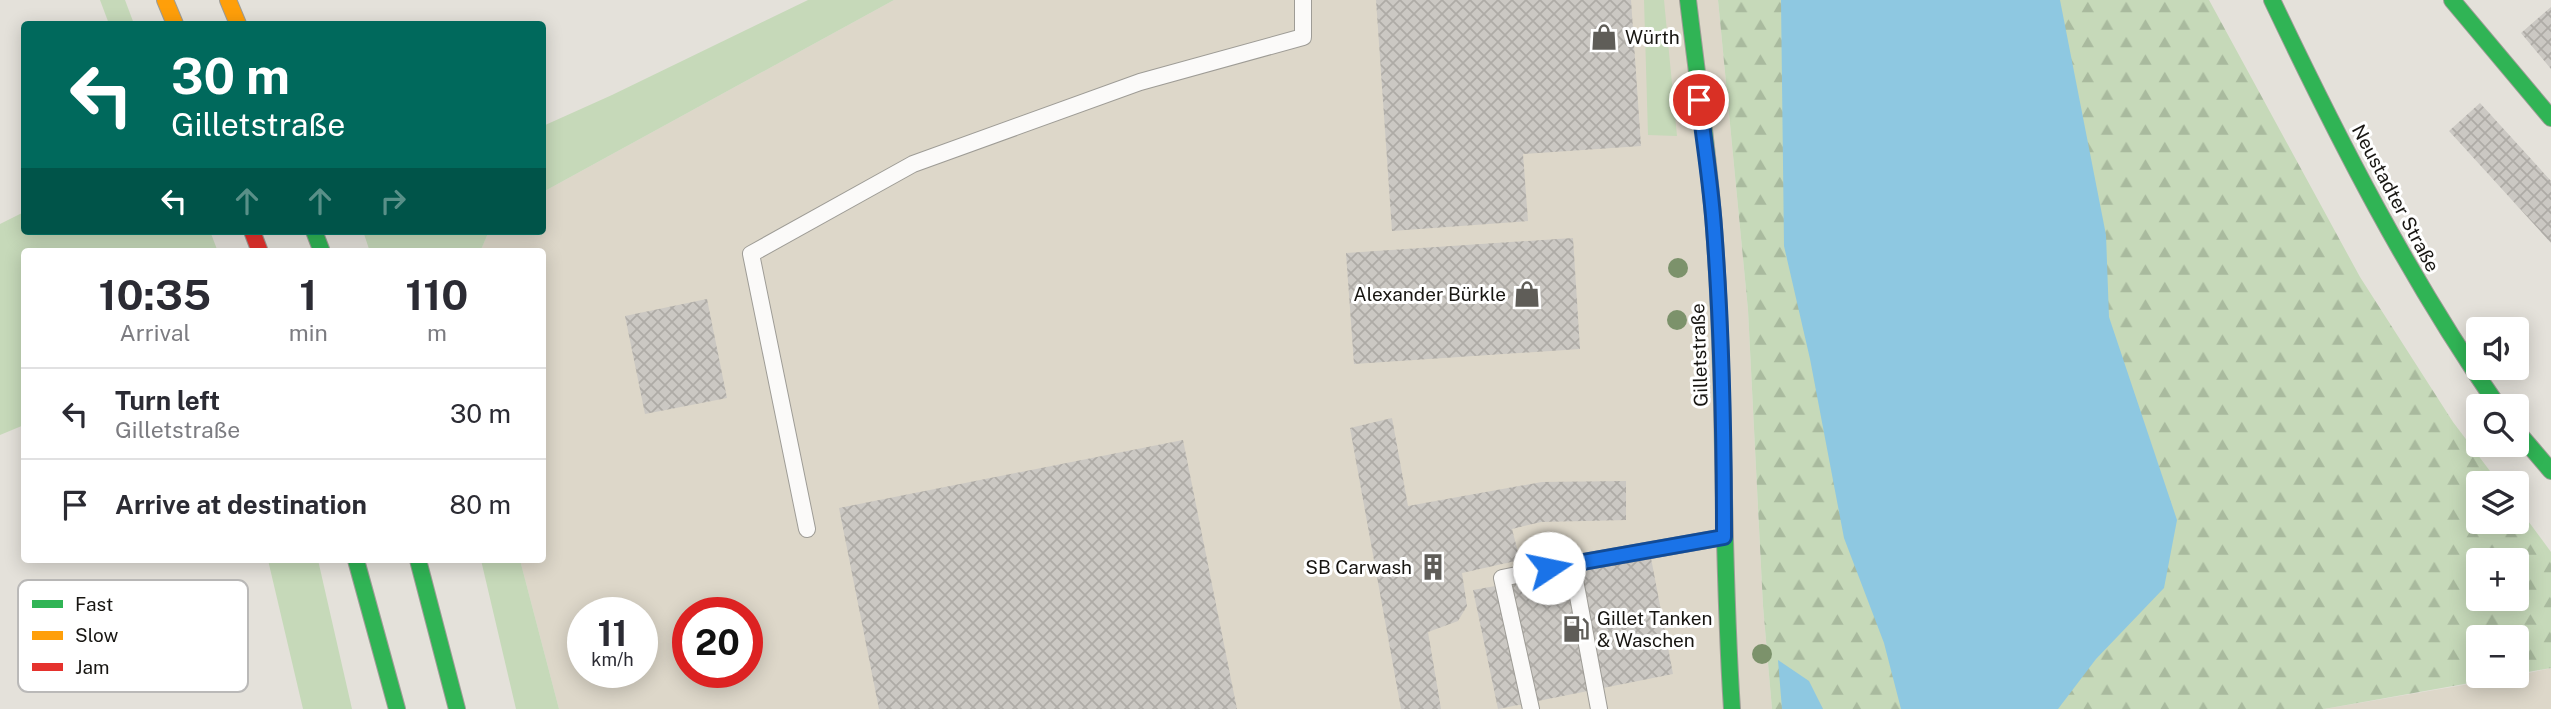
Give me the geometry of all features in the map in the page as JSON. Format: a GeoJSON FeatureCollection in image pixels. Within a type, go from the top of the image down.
{"type":"FeatureCollection","features":[{"type":"Feature","properties":{"kind":"main road"},"geometry":{"type":"LineString","coordinates":[[165,0],[174,21]]}},
{"type":"Feature","properties":{"kind":"main road"},"geometry":{"type":"LineString","coordinates":[[228,0],[237,21]]}},
{"type":"Feature","properties":{"kind":"main road","name":"Gilletstraße"},"geometry":{"type":"LineString","coordinates":[[1688,0],[1714,226],[1723,414],[1725,611],[1732,709]]}},
{"type":"Feature","properties":{"kind":"main road","name":"Neustadter Straße"},"geometry":{"type":"LineString","coordinates":[[2272,0],[2394,242],[2436,316],[2490,394]]}},
{"type":"Feature","properties":{"kind":"main road"},"geometry":{"type":"LineString","coordinates":[[2452,0],[2551,118]]}},
{"type":"Feature","properties":{"kind":"main road"},"geometry":{"type":"LineString","coordinates":[[2529,445],[2551,471]]}},
{"type":"Feature","properties":{"kind":"main road"},"geometry":{"type":"LineString","coordinates":[[357,563],[397,709]]}},
{"type":"Feature","properties":{"kind":"main road"},"geometry":{"type":"LineString","coordinates":[[419,563],[457,709]]}},
{"type":"Feature","properties":{"kind":"lane"},"geometry":{"type":"LineString","coordinates":[[807,529],[751,254],[913,164],[1140,82],[1303,37],[1303,0]]}},
{"type":"Feature","properties":{"kind":"lane"},"geometry":{"type":"LineString","coordinates":[[1531,709],[1502,578],[1724,537]]}},
{"type":"Feature","properties":{"kind":"lane"},"geometry":{"type":"LineString","coordinates":[[1572,564],[1599,709]]}},
{"type":"Feature","properties":{"kind":"shaded area"},"geometry":{"type":"Polygon","coordinates":[[[894,0],[1718,0],[1748,310],[1763,606],[1772,709],[559,709],[521,563],[546,563],[546,248],[482,248],[487,235],[546,235],[546,190],[894,0]]]}},
{"type":"Feature","properties":{"kind":"shaded area"},"geometry":{"type":"Polygon","coordinates":[[[2551,668],[2551,709],[2324,709],[2466,685],[2466,688],[2529,688],[2529,673],[2551,668]]]}},
{"type":"Feature","properties":{"kind":"green space"},"geometry":{"type":"Polygon","coordinates":[[[100,0],[125,0],[133,21],[108,21],[100,0]]]}},
{"type":"Feature","properties":{"kind":"green space"},"geometry":{"type":"Polygon","coordinates":[[[808,0],[894,0],[546,190],[546,125],[808,0]]]}},
{"type":"Feature","properties":{"kind":"green space"},"geometry":{"type":"Polygon","coordinates":[[[1644,0],[1664,0],[1677,136],[1648,135],[1644,0]]]}},
{"type":"Feature","properties":{"kind":"green space"},"geometry":{"type":"Polygon","coordinates":[[[1718,0],[2209,0],[2360,277],[2466,439],[2466,457],[2479,457],[2490,471],[2466,471],[2466,534],[2529,534],[2529,522],[2551,552],[2551,668],[2529,672],[2529,625],[2466,625],[2466,684],[2324,709],[1772,709],[1763,606],[1748,310],[1718,0]]]}},
{"type":"Feature","properties":{"kind":"green space"},"geometry":{"type":"Polygon","coordinates":[[[21,214],[21,235],[212,235],[216,248],[21,248],[21,426],[0,435],[0,224],[21,214]]]}},
{"type":"Feature","properties":{"kind":"green space"},"geometry":{"type":"Polygon","coordinates":[[[364,235],[487,235],[482,248],[369,248],[364,235]]]}},
{"type":"Feature","properties":{"kind":"green space"},"geometry":{"type":"Polygon","coordinates":[[[269,563],[319,563],[352,709],[303,709],[269,563]]]}},
{"type":"Feature","properties":{"kind":"green space"},"geometry":{"type":"Polygon","coordinates":[[[482,563],[521,563],[559,709],[516,709],[482,563]]]}},
{"type":"Feature","properties":{"kind":"water"},"geometry":{"type":"Polygon","coordinates":[[[1781,0],[2060,0],[2106,235],[2109,317],[2177,520],[2164,588],[2096,659],[2058,709],[1901,709],[1884,643],[1844,538],[1810,359],[1784,246],[1781,0]]]}},
{"type":"Feature","properties":{"kind":"water"},"geometry":{"type":"Polygon","coordinates":[[[1778,660],[1809,681],[1823,709],[1782,709],[1778,660]]]}},
{"type":"Feature","properties":{"kind":"building"},"geometry":{"type":"Polygon","coordinates":[[[1376,0],[1631,0],[1641,146],[1523,154],[1528,221],[1392,231],[1376,0]]]}},
{"type":"Feature","properties":{"kind":"building"},"geometry":{"type":"Polygon","coordinates":[[[2551,7],[2551,69],[2521,33],[2551,7]]]}},
{"type":"Feature","properties":{"kind":"building"},"geometry":{"type":"Polygon","coordinates":[[[2480,103],[2551,181],[2551,243],[2449,131],[2480,103]]]}},
{"type":"Feature","properties":{"kind":"building"},"geometry":{"type":"Polygon","coordinates":[[[1573,238],[1580,349],[1354,364],[1346,253],[1573,238]]]}},
{"type":"Feature","properties":{"kind":"building"},"geometry":{"type":"Polygon","coordinates":[[[707,299],[727,398],[645,414],[625,316],[707,299]]]}},
{"type":"Feature","properties":{"kind":"building","name":"SB Carwash"},"geometry":{"type":"Polygon","coordinates":[[[1392,418],[1408,506],[1542,482],[1626,481],[1626,520],[1541,522],[1512,529],[1520,560],[1462,573],[1467,606],[1458,621],[1428,632],[1441,709],[1401,709],[1350,428],[1392,418]]]}},
{"type":"Feature","properties":{"kind":"building"},"geometry":{"type":"Polygon","coordinates":[[[1183,440],[1237,709],[879,709],[839,508],[1183,440]]]}},
{"type":"Feature","properties":{"kind":"building"},"geometry":{"type":"Polygon","coordinates":[[[1651,558],[1673,674],[1498,709],[1473,590],[1651,558]]]}},
{"type":"Feature","properties":{"kind":"traffic: fast"},"geometry":{"type":"LineString","coordinates":[[1688,0],[1709,170],[1718,287],[1732,709]]}},
{"type":"Feature","properties":{"kind":"traffic: fast"},"geometry":{"type":"LineString","coordinates":[[2272,0],[2377,208],[2465,358],[2490,394]]}},
{"type":"Feature","properties":{"kind":"traffic: fast"},"geometry":{"type":"LineString","coordinates":[[2452,0],[2551,118]]}},
{"type":"Feature","properties":{"kind":"traffic: fast"},"geometry":{"type":"LineString","coordinates":[[316,235],[320,248]]}},
{"type":"Feature","properties":{"kind":"traffic: fast"},"geometry":{"type":"LineString","coordinates":[[2529,445],[2551,471]]}},
{"type":"Feature","properties":{"kind":"traffic: fast"},"geometry":{"type":"LineString","coordinates":[[357,563],[397,709]]}},
{"type":"Feature","properties":{"kind":"traffic: fast"},"geometry":{"type":"LineString","coordinates":[[419,563],[457,709]]}},
{"type":"Feature","properties":{"kind":"traffic: slow"},"geometry":{"type":"LineString","coordinates":[[165,0],[174,21]]}},
{"type":"Feature","properties":{"kind":"traffic: slow"},"geometry":{"type":"LineString","coordinates":[[228,0],[237,21]]}},
{"type":"Feature","properties":{"kind":"traffic: jam"},"geometry":{"type":"LineString","coordinates":[[254,235],[258,248]]}},
{"type":"Feature","properties":{"kind":"place","name":"Würth"},"geometry":{"type":"Point","coordinates":[1604,37]}},
{"type":"Feature","properties":{"kind":"place","name":"Alexander Bürkle"},"geometry":{"type":"Point","coordinates":[1527,294]}},
{"type":"Feature","properties":{"kind":"place","name":"SB Carwash"},"geometry":{"type":"Point","coordinates":[1433,567]}},
{"type":"Feature","properties":{"kind":"place","name":"Gillet Tanken & Waschen"},"geometry":{"type":"Point","coordinates":[1576,629]}},
{"type":"Feature","properties":{"kind":"route"},"geometry":{"type":"LineString","coordinates":[[1549,568],[1724,537],[1720,327],[1714,226],[1699,100]]}}]}
